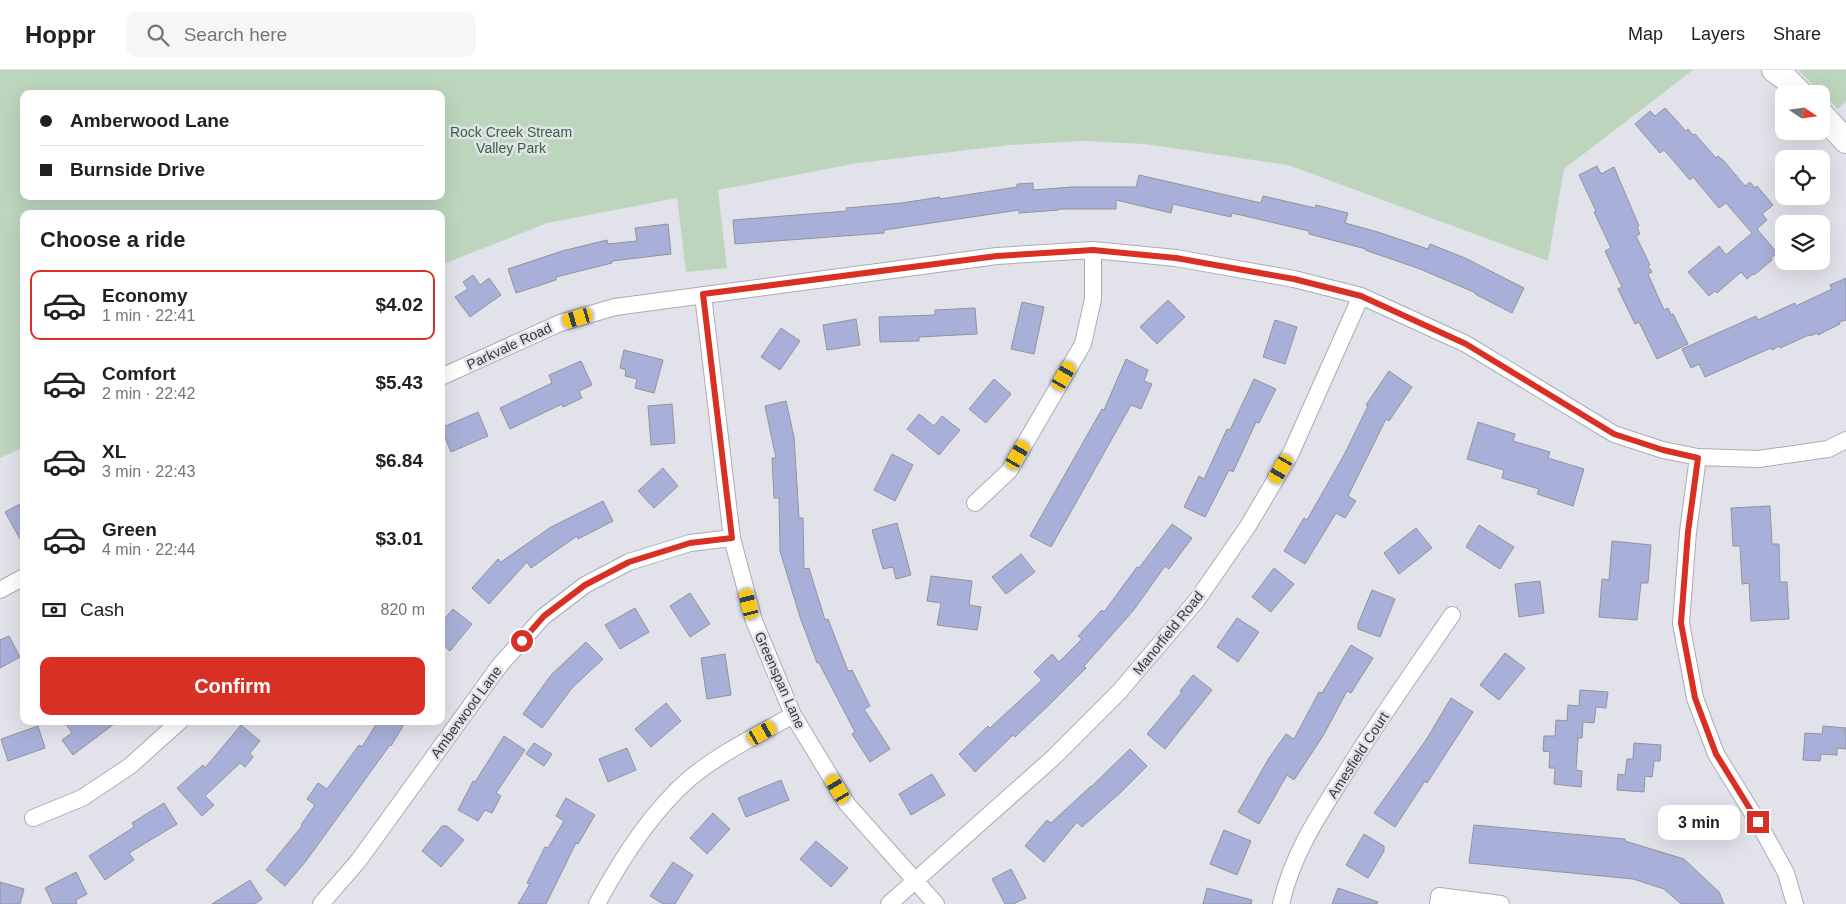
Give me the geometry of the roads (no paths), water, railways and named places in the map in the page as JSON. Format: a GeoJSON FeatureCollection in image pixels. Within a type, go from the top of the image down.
{"type":"FeatureCollection","features":[{"type":"Feature","properties":{"kind":"street"},"geometry":{"type":"LineString","coordinates":[[1774,70],[1792,85]]}},
{"type":"Feature","properties":{"kind":"street"},"geometry":{"type":"LineString","coordinates":[[1830,124],[1846,141]]}},
{"type":"Feature","properties":{"kind":"street"},"geometry":{"type":"LineString","coordinates":[[975,503],[1009,471],[1083,344],[1093,299],[1093,250]]}},
{"type":"Feature","properties":{"kind":"street","name":"Parkvale Road"},"geometry":{"type":"LineString","coordinates":[[445,376],[560,323],[615,307],[997,256],[1093,250],[1176,258],[1294,279],[1361,296],[1466,344],[1614,434],[1663,450],[1698,458],[1760,459],[1828,449],[1846,440]]}},
{"type":"Feature","properties":{"kind":"street","name":"Greenspan Lane"},"geometry":{"type":"LineString","coordinates":[[703,294],[732,538],[754,621],[793,715],[847,804],[936,904]]}},
{"type":"Feature","properties":{"kind":"street","name":"Manorfield Road"},"geometry":{"type":"LineString","coordinates":[[889,904],[1054,756],[1119,692],[1197,600],[1248,526],[1290,455],[1361,296]]}},
{"type":"Feature","properties":{"kind":"street"},"geometry":{"type":"LineString","coordinates":[[1698,458],[1688,532],[1681,623],[1695,698],[1716,754],[1758,822],[1786,873],[1795,904]]}},
{"type":"Feature","properties":{"kind":"street","name":"Amberwood Lane"},"geometry":{"type":"LineString","coordinates":[[321,904],[358,860],[500,665],[544,616],[585,585],[629,562],[690,543],[732,538]]}},
{"type":"Feature","properties":{"kind":"street"},"geometry":{"type":"LineString","coordinates":[[0,590],[20,579]]}},
{"type":"Feature","properties":{"kind":"street","name":"Amesfield Court"},"geometry":{"type":"LineString","coordinates":[[1281,904],[1286,881],[1308,833],[1371,734],[1452,615]]}},
{"type":"Feature","properties":{"kind":"street"},"geometry":{"type":"LineString","coordinates":[[597,904],[616,869],[652,817],[688,780],[716,759],[793,715]]}},
{"type":"Feature","properties":{"kind":"street"},"geometry":{"type":"LineString","coordinates":[[34,818],[82,798],[130,766],[176,725]]}},
{"type":"Feature","properties":{"kind":"street"},"geometry":{"type":"LineString","coordinates":[[1438,904],[1439,896],[1501,904]]}},
{"type":"Feature","properties":{"kind":"park label","name":"Rock Creek Stream Valley Park"},"geometry":{"type":"Point","coordinates":[511,140]}}]}
